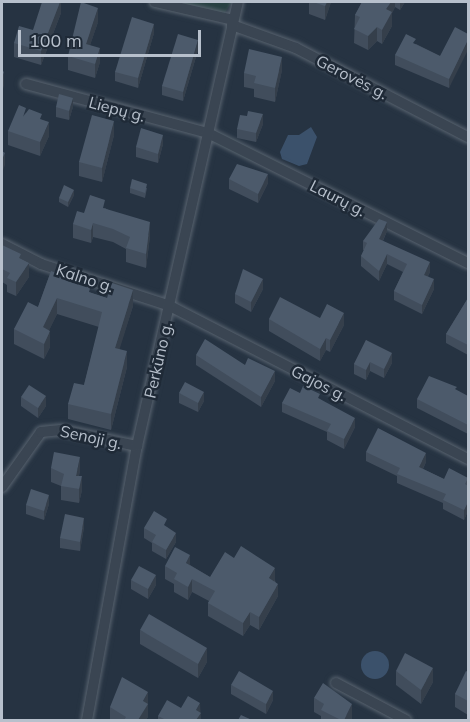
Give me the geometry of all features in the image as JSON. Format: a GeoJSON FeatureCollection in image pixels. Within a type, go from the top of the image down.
{"type":"FeatureCollection","features":[{"type":"Feature","properties":{"kind":"street","name":"Gerovės g."},"geometry":{"type":"LineString","coordinates":[[154,2],[233,23],[296,48],[468,137]]}},
{"type":"Feature","properties":{"kind":"street","name":"Perkūno g."},"geometry":{"type":"LineString","coordinates":[[87,720],[137,447],[171,306],[238,2]]}},
{"type":"Feature","properties":{"kind":"street","name":"Liepų g."},"geometry":{"type":"LineString","coordinates":[[26,84],[208,133]]}},
{"type":"Feature","properties":{"kind":"street","name":"Laurų g."},"geometry":{"type":"LineString","coordinates":[[208,133],[468,263]]}},
{"type":"Feature","properties":{"kind":"street","name":"Kalno g."},"geometry":{"type":"LineString","coordinates":[[2,244],[41,264],[171,306]]}},
{"type":"Feature","properties":{"kind":"street","name":"Gajos g."},"geometry":{"type":"LineString","coordinates":[[171,306],[468,459]]}},
{"type":"Feature","properties":{"kind":"street","name":"Senoji g."},"geometry":{"type":"LineString","coordinates":[[2,487],[41,432],[61,430],[137,447]]}},
{"type":"Feature","properties":{"kind":"street"},"geometry":{"type":"LineString","coordinates":[[336,682],[406,720]]}},
{"type":"Feature","properties":{"kind":"green space"},"geometry":{"type":"Polygon","coordinates":[[[167,2],[232,2],[224,14],[167,2]]]}},
{"type":"Feature","properties":{"kind":"water"},"geometry":{"type":"Polygon","coordinates":[[[311,127],[317,137],[307,164],[299,166],[282,159],[280,152],[288,135],[299,135],[311,127]]]}},
{"type":"Feature","properties":{"kind":"water"},"geometry":{"type":"Polygon","coordinates":[[[375,651],[385,655],[389,665],[385,675],[375,679],[365,675],[361,665],[365,655],[375,651]]]}},
{"type":"Feature","properties":{"kind":"building"},"geometry":{"type":"Polygon","coordinates":[[[42,2],[60,2],[41,51],[14,43],[19,26],[33,30],[42,2]]]}},
{"type":"Feature","properties":{"kind":"building"},"geometry":{"type":"Polygon","coordinates":[[[81,2],[98,8],[86,44],[100,48],[95,64],[68,56],[81,2]]]}},
{"type":"Feature","properties":{"kind":"building"},"geometry":{"type":"Polygon","coordinates":[[[313,2],[327,2],[325,6],[313,2]]]}},
{"type":"Feature","properties":{"kind":"building"},"geometry":{"type":"Polygon","coordinates":[[[362,2],[391,2],[386,9],[392,12],[382,30],[377,27],[368,36],[354,29],[360,17],[355,15],[362,2]]]}},
{"type":"Feature","properties":{"kind":"building"},"geometry":{"type":"Polygon","coordinates":[[[132,17],[154,24],[138,78],[115,72],[132,17]]]}},
{"type":"Feature","properties":{"kind":"building"},"geometry":{"type":"Polygon","coordinates":[[[455,27],[468,34],[468,40],[449,79],[395,55],[406,34],[416,39],[413,43],[440,56],[455,27]]]}},
{"type":"Feature","properties":{"kind":"building"},"geometry":{"type":"Polygon","coordinates":[[[178,34],[198,40],[183,92],[162,86],[178,34]]]}},
{"type":"Feature","properties":{"kind":"building"},"geometry":{"type":"Polygon","coordinates":[[[249,49],[282,57],[275,88],[254,83],[256,76],[244,73],[249,49]]]}},
{"type":"Feature","properties":{"kind":"building"},"geometry":{"type":"Polygon","coordinates":[[[59,94],[73,98],[69,111],[56,107],[59,94]]]}},
{"type":"Feature","properties":{"kind":"building"},"geometry":{"type":"Polygon","coordinates":[[[19,105],[26,108],[23,117],[29,109],[42,114],[40,119],[49,122],[40,142],[8,131],[19,105]]]}},
{"type":"Feature","properties":{"kind":"building"},"geometry":{"type":"Polygon","coordinates":[[[248,111],[263,114],[256,133],[237,129],[240,115],[247,116],[248,111]]]}},
{"type":"Feature","properties":{"kind":"building"},"geometry":{"type":"Polygon","coordinates":[[[92,115],[114,121],[102,168],[79,162],[92,115]]]}},
{"type":"Feature","properties":{"kind":"building"},"geometry":{"type":"Polygon","coordinates":[[[141,128],[163,135],[158,154],[136,147],[141,128]]]}},
{"type":"Feature","properties":{"kind":"building"},"geometry":{"type":"Polygon","coordinates":[[[237,164],[268,174],[258,194],[229,179],[237,164]]]}},
{"type":"Feature","properties":{"kind":"building"},"geometry":{"type":"Polygon","coordinates":[[[132,179],[147,184],[145,193],[130,188],[132,179]]]}},
{"type":"Feature","properties":{"kind":"building"},"geometry":{"type":"Polygon","coordinates":[[[64,185],[74,190],[68,202],[59,198],[64,185]]]}},
{"type":"Feature","properties":{"kind":"building"},"geometry":{"type":"Polygon","coordinates":[[[90,195],[105,200],[103,208],[150,222],[146,254],[126,248],[130,237],[113,229],[93,223],[91,230],[73,224],[77,211],[84,213],[90,195]]]}},
{"type":"Feature","properties":{"kind":"building"},"geometry":{"type":"Polygon","coordinates":[[[379,219],[387,222],[379,239],[430,262],[424,275],[434,279],[422,305],[394,291],[407,264],[387,254],[379,271],[361,256],[367,243],[363,241],[379,219]]]}},
{"type":"Feature","properties":{"kind":"building"},"geometry":{"type":"Polygon","coordinates":[[[2,245],[21,254],[19,258],[29,263],[16,282],[7,278],[10,273],[2,269],[2,245]]]}},
{"type":"Feature","properties":{"kind":"building"},"geometry":{"type":"Polygon","coordinates":[[[243,269],[263,279],[251,302],[235,294],[243,269]]]}},
{"type":"Feature","properties":{"kind":"building"},"geometry":{"type":"Polygon","coordinates":[[[51,271],[91,285],[89,292],[107,298],[112,283],[133,290],[115,348],[127,351],[111,414],[68,404],[74,383],[84,385],[102,312],[57,298],[43,327],[50,331],[44,344],[14,329],[28,302],[38,307],[51,271]]]}},
{"type":"Feature","properties":{"kind":"building"},"geometry":{"type":"Polygon","coordinates":[[[280,297],[320,318],[327,304],[344,313],[330,340],[326,338],[320,349],[269,319],[280,297]]]}},
{"type":"Feature","properties":{"kind":"building"},"geometry":{"type":"Polygon","coordinates":[[[468,298],[468,345],[446,334],[468,298]]]}},
{"type":"Feature","properties":{"kind":"building"},"geometry":{"type":"Polygon","coordinates":[[[205,339],[245,365],[248,358],[275,371],[261,397],[196,355],[205,339]]]}},
{"type":"Feature","properties":{"kind":"building"},"geometry":{"type":"Polygon","coordinates":[[[366,340],[392,353],[384,369],[370,362],[366,370],[354,364],[366,340]]]}},
{"type":"Feature","properties":{"kind":"building"},"geometry":{"type":"Polygon","coordinates":[[[429,376],[457,387],[455,389],[468,396],[468,425],[417,399],[429,376]]]}},
{"type":"Feature","properties":{"kind":"building"},"geometry":{"type":"Polygon","coordinates":[[[185,382],[204,392],[198,403],[179,393],[185,382]]]}},
{"type":"Feature","properties":{"kind":"building"},"geometry":{"type":"Polygon","coordinates":[[[29,385],[46,396],[38,408],[21,397],[29,385]]]}},
{"type":"Feature","properties":{"kind":"building"},"geometry":{"type":"Polygon","coordinates":[[[303,386],[320,394],[318,398],[355,418],[344,439],[327,431],[331,424],[282,403],[290,388],[300,393],[303,386]]]}},
{"type":"Feature","properties":{"kind":"building"},"geometry":{"type":"Polygon","coordinates":[[[378,428],[426,453],[419,467],[444,479],[449,468],[468,478],[465,484],[468,486],[468,505],[464,510],[443,500],[446,494],[397,474],[400,468],[366,452],[378,428]]]}},
{"type":"Feature","properties":{"kind":"building"},"geometry":{"type":"Polygon","coordinates":[[[54,452],[80,457],[76,476],[82,476],[79,489],[61,486],[64,474],[51,468],[54,452]]]}},
{"type":"Feature","properties":{"kind":"building"},"geometry":{"type":"Polygon","coordinates":[[[31,489],[49,495],[44,511],[26,505],[31,489]]]}},
{"type":"Feature","properties":{"kind":"building"},"geometry":{"type":"Polygon","coordinates":[[[154,511],[167,519],[164,525],[176,533],[166,550],[152,542],[156,535],[144,528],[154,511]]]}},
{"type":"Feature","properties":{"kind":"building"},"geometry":{"type":"Polygon","coordinates":[[[65,514],[84,518],[80,542],[60,538],[65,514]]]}},
{"type":"Feature","properties":{"kind":"building"},"geometry":{"type":"Polygon","coordinates":[[[241,546],[275,568],[269,578],[278,584],[259,617],[250,612],[243,623],[208,603],[215,591],[192,579],[188,587],[174,579],[177,573],[165,566],[175,547],[190,555],[186,563],[210,577],[225,552],[234,558],[241,546]]]}},
{"type":"Feature","properties":{"kind":"building"},"geometry":{"type":"Polygon","coordinates":[[[139,566],[156,575],[148,589],[131,580],[139,566]]]}},
{"type":"Feature","properties":{"kind":"building"},"geometry":{"type":"Polygon","coordinates":[[[149,614],[207,648],[198,664],[140,630],[149,614]]]}},
{"type":"Feature","properties":{"kind":"building"},"geometry":{"type":"Polygon","coordinates":[[[405,653],[433,668],[421,690],[396,671],[405,653]]]}},
{"type":"Feature","properties":{"kind":"building"},"geometry":{"type":"Polygon","coordinates":[[[239,671],[273,691],[266,704],[231,685],[239,671]]]}},
{"type":"Feature","properties":{"kind":"building"},"geometry":{"type":"Polygon","coordinates":[[[466,671],[468,672],[468,701],[455,694],[466,671]]]}},
{"type":"Feature","properties":{"kind":"building"},"geometry":{"type":"Polygon","coordinates":[[[122,677],[148,692],[143,701],[148,704],[138,720],[124,720],[126,717],[110,707],[122,677]]]}},
{"type":"Feature","properties":{"kind":"building"},"geometry":{"type":"Polygon","coordinates":[[[323,683],[352,704],[344,720],[321,710],[324,704],[314,698],[323,683]]]}},
{"type":"Feature","properties":{"kind":"building"},"geometry":{"type":"Polygon","coordinates":[[[188,696],[200,703],[196,710],[201,713],[196,720],[166,720],[158,716],[167,700],[181,708],[188,696]]]}},
{"type":"Feature","properties":{"kind":"building"},"geometry":{"type":"Polygon","coordinates":[[[241,715],[252,720],[238,720],[241,715]]]}}]}
